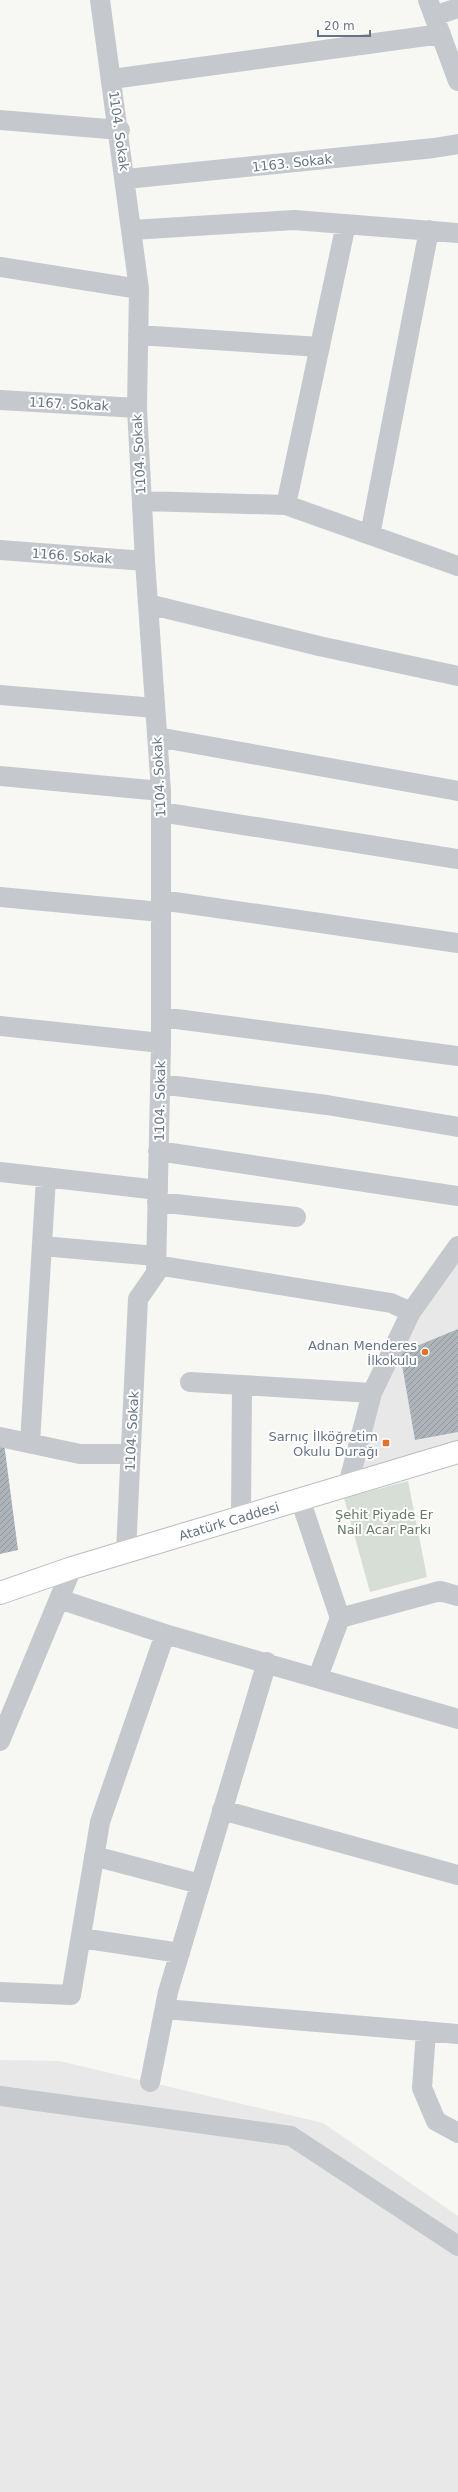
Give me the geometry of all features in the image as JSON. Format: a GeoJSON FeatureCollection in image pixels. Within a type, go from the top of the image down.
{"type":"FeatureCollection","features":[{"type":"Feature","properties":{"kind":"main road","name":"Atatürk Caddesi"},"geometry":{"type":"LineString","coordinates":[[0,1593],[72,1568],[458,1452]]}},
{"type":"Feature","properties":{"kind":"street","name":"1104. Sokak"},"geometry":{"type":"LineString","coordinates":[[100,0],[120,130],[139,289],[137,408],[145,561],[161,791],[161,1043],[156,1273],[138,1299],[126,1552]]}},
{"type":"Feature","properties":{"kind":"street"},"geometry":{"type":"LineString","coordinates":[[458,8],[431,8],[458,81]]}},
{"type":"Feature","properties":{"kind":"street"},"geometry":{"type":"LineString","coordinates":[[112,78],[441,34]]}},
{"type":"Feature","properties":{"kind":"street"},"geometry":{"type":"LineString","coordinates":[[0,120],[120,130]]}},
{"type":"Feature","properties":{"kind":"street","name":"1163. Sokak"},"geometry":{"type":"LineString","coordinates":[[126,179],[434,148],[458,144]]}},
{"type":"Feature","properties":{"kind":"street"},"geometry":{"type":"LineString","coordinates":[[132,230],[294,220],[458,233]]}},
{"type":"Feature","properties":{"kind":"street"},"geometry":{"type":"LineString","coordinates":[[286,505],[346,224]]}},
{"type":"Feature","properties":{"kind":"street"},"geometry":{"type":"LineString","coordinates":[[370,535],[429,230]]}},
{"type":"Feature","properties":{"kind":"street"},"geometry":{"type":"LineString","coordinates":[[0,267],[139,289]]}},
{"type":"Feature","properties":{"kind":"street"},"geometry":{"type":"LineString","coordinates":[[138,335],[320,347]]}},
{"type":"Feature","properties":{"kind":"street","name":"1167. Sokak"},"geometry":{"type":"LineString","coordinates":[[0,400],[137,408]]}},
{"type":"Feature","properties":{"kind":"street"},"geometry":{"type":"LineString","coordinates":[[142,501],[286,505],[458,566]]}},
{"type":"Feature","properties":{"kind":"street","name":"1166. Sokak"},"geometry":{"type":"LineString","coordinates":[[0,550],[145,561]]}},
{"type":"Feature","properties":{"kind":"street"},"geometry":{"type":"LineString","coordinates":[[148,604],[319,646],[458,676]]}},
{"type":"Feature","properties":{"kind":"street"},"geometry":{"type":"LineString","coordinates":[[0,695],[155,708]]}},
{"type":"Feature","properties":{"kind":"street"},"geometry":{"type":"LineString","coordinates":[[157,737],[458,791]]}},
{"type":"Feature","properties":{"kind":"street"},"geometry":{"type":"LineString","coordinates":[[0,776],[161,791]]}},
{"type":"Feature","properties":{"kind":"street"},"geometry":{"type":"LineString","coordinates":[[161,812],[458,859]]}},
{"type":"Feature","properties":{"kind":"street"},"geometry":{"type":"LineString","coordinates":[[0,897],[161,906],[458,943]]}},
{"type":"Feature","properties":{"kind":"street"},"geometry":{"type":"LineString","coordinates":[[161,1017],[458,1056]]}},
{"type":"Feature","properties":{"kind":"street"},"geometry":{"type":"LineString","coordinates":[[0,1026],[161,1043]]}},
{"type":"Feature","properties":{"kind":"street"},"geometry":{"type":"LineString","coordinates":[[160,1084],[327,1105],[458,1127]]}},
{"type":"Feature","properties":{"kind":"street"},"geometry":{"type":"LineString","coordinates":[[158,1151],[458,1196]]}},
{"type":"Feature","properties":{"kind":"street"},"geometry":{"type":"LineString","coordinates":[[0,1172],[296,1217]]}},
{"type":"Feature","properties":{"kind":"street"},"geometry":{"type":"LineString","coordinates":[[30,1443],[46,1178]]}},
{"type":"Feature","properties":{"kind":"street"},"geometry":{"type":"LineString","coordinates":[[42,1246],[156,1260],[391,1303],[411,1312]]}},
{"type":"Feature","properties":{"kind":"street"},"geometry":{"type":"LineString","coordinates":[[348,1485],[372,1393],[411,1312],[458,1246]]}},
{"type":"Feature","properties":{"kind":"street"},"geometry":{"type":"LineString","coordinates":[[190,1382],[372,1393]]}},
{"type":"Feature","properties":{"kind":"street"},"geometry":{"type":"LineString","coordinates":[[241,1517],[242,1385]]}},
{"type":"Feature","properties":{"kind":"street"},"geometry":{"type":"LineString","coordinates":[[0,1437],[80,1454],[130,1454]]}},
{"type":"Feature","properties":{"kind":"street"},"geometry":{"type":"LineString","coordinates":[[300,1499],[340,1618],[318,1677]]}},
{"type":"Feature","properties":{"kind":"street"},"geometry":{"type":"LineString","coordinates":[[0,1741],[72,1568]]}},
{"type":"Feature","properties":{"kind":"street"},"geometry":{"type":"LineString","coordinates":[[340,1618],[440,1591],[458,1596]]}},
{"type":"Feature","properties":{"kind":"street"},"geometry":{"type":"LineString","coordinates":[[59,1599],[165,1634],[267,1662],[458,1719]]}},
{"type":"Feature","properties":{"kind":"street"},"geometry":{"type":"LineString","coordinates":[[0,1992],[71,1994],[100,1822],[165,1634]]}},
{"type":"Feature","properties":{"kind":"street"},"geometry":{"type":"LineString","coordinates":[[150,2082],[165,2009],[180,1952],[267,1662]]}},
{"type":"Feature","properties":{"kind":"street"},"geometry":{"type":"LineString","coordinates":[[222,1810],[458,1875]]}},
{"type":"Feature","properties":{"kind":"street"},"geometry":{"type":"LineString","coordinates":[[94,1856],[200,1884]]}},
{"type":"Feature","properties":{"kind":"street"},"geometry":{"type":"LineString","coordinates":[[81,1938],[180,1952]]}},
{"type":"Feature","properties":{"kind":"street"},"geometry":{"type":"LineString","coordinates":[[165,2009],[458,2034]]}},
{"type":"Feature","properties":{"kind":"street"},"geometry":{"type":"LineString","coordinates":[[426,2031],[422,2088],[436,2121],[458,2133]]}},
{"type":"Feature","properties":{"kind":"street"},"geometry":{"type":"LineString","coordinates":[[0,2096],[291,2136],[458,2246]]}},
{"type":"Feature","properties":{"kind":"shaded area","name":"Adnan Menderes İlkokulu"},"geometry":{"type":"Polygon","coordinates":[[[458,1246],[458,1459],[348,1485],[372,1393],[458,1246]]]}},
{"type":"Feature","properties":{"kind":"shaded area"},"geometry":{"type":"Polygon","coordinates":[[[0,2060],[59,2061],[323,2123],[458,2216],[458,2492],[0,2492],[0,2060]]]}},
{"type":"Feature","properties":{"kind":"green space","name":"Şehit Piyade Er Nail Acar Parkı"},"geometry":{"type":"Polygon","coordinates":[[[408,1481],[427,1577],[370,1592],[344,1498],[408,1481]]]}},
{"type":"Feature","properties":{"kind":"building"},"geometry":{"type":"Polygon","coordinates":[[[458,1329],[458,1432],[415,1440],[400,1353],[458,1329]]]}},
{"type":"Feature","properties":{"kind":"building"},"geometry":{"type":"Polygon","coordinates":[[[0,1443],[4,1443],[18,1550],[0,1554],[0,1443]]]}},
{"type":"Feature","properties":{"kind":"place","name":"Adnan Menderes İlkokulu"},"geometry":{"type":"Point","coordinates":[425,1352]}},
{"type":"Feature","properties":{"kind":"place","name":"Sarnıç İlköğretim Okulu Durağı"},"geometry":{"type":"Point","coordinates":[386,1443]}}]}
